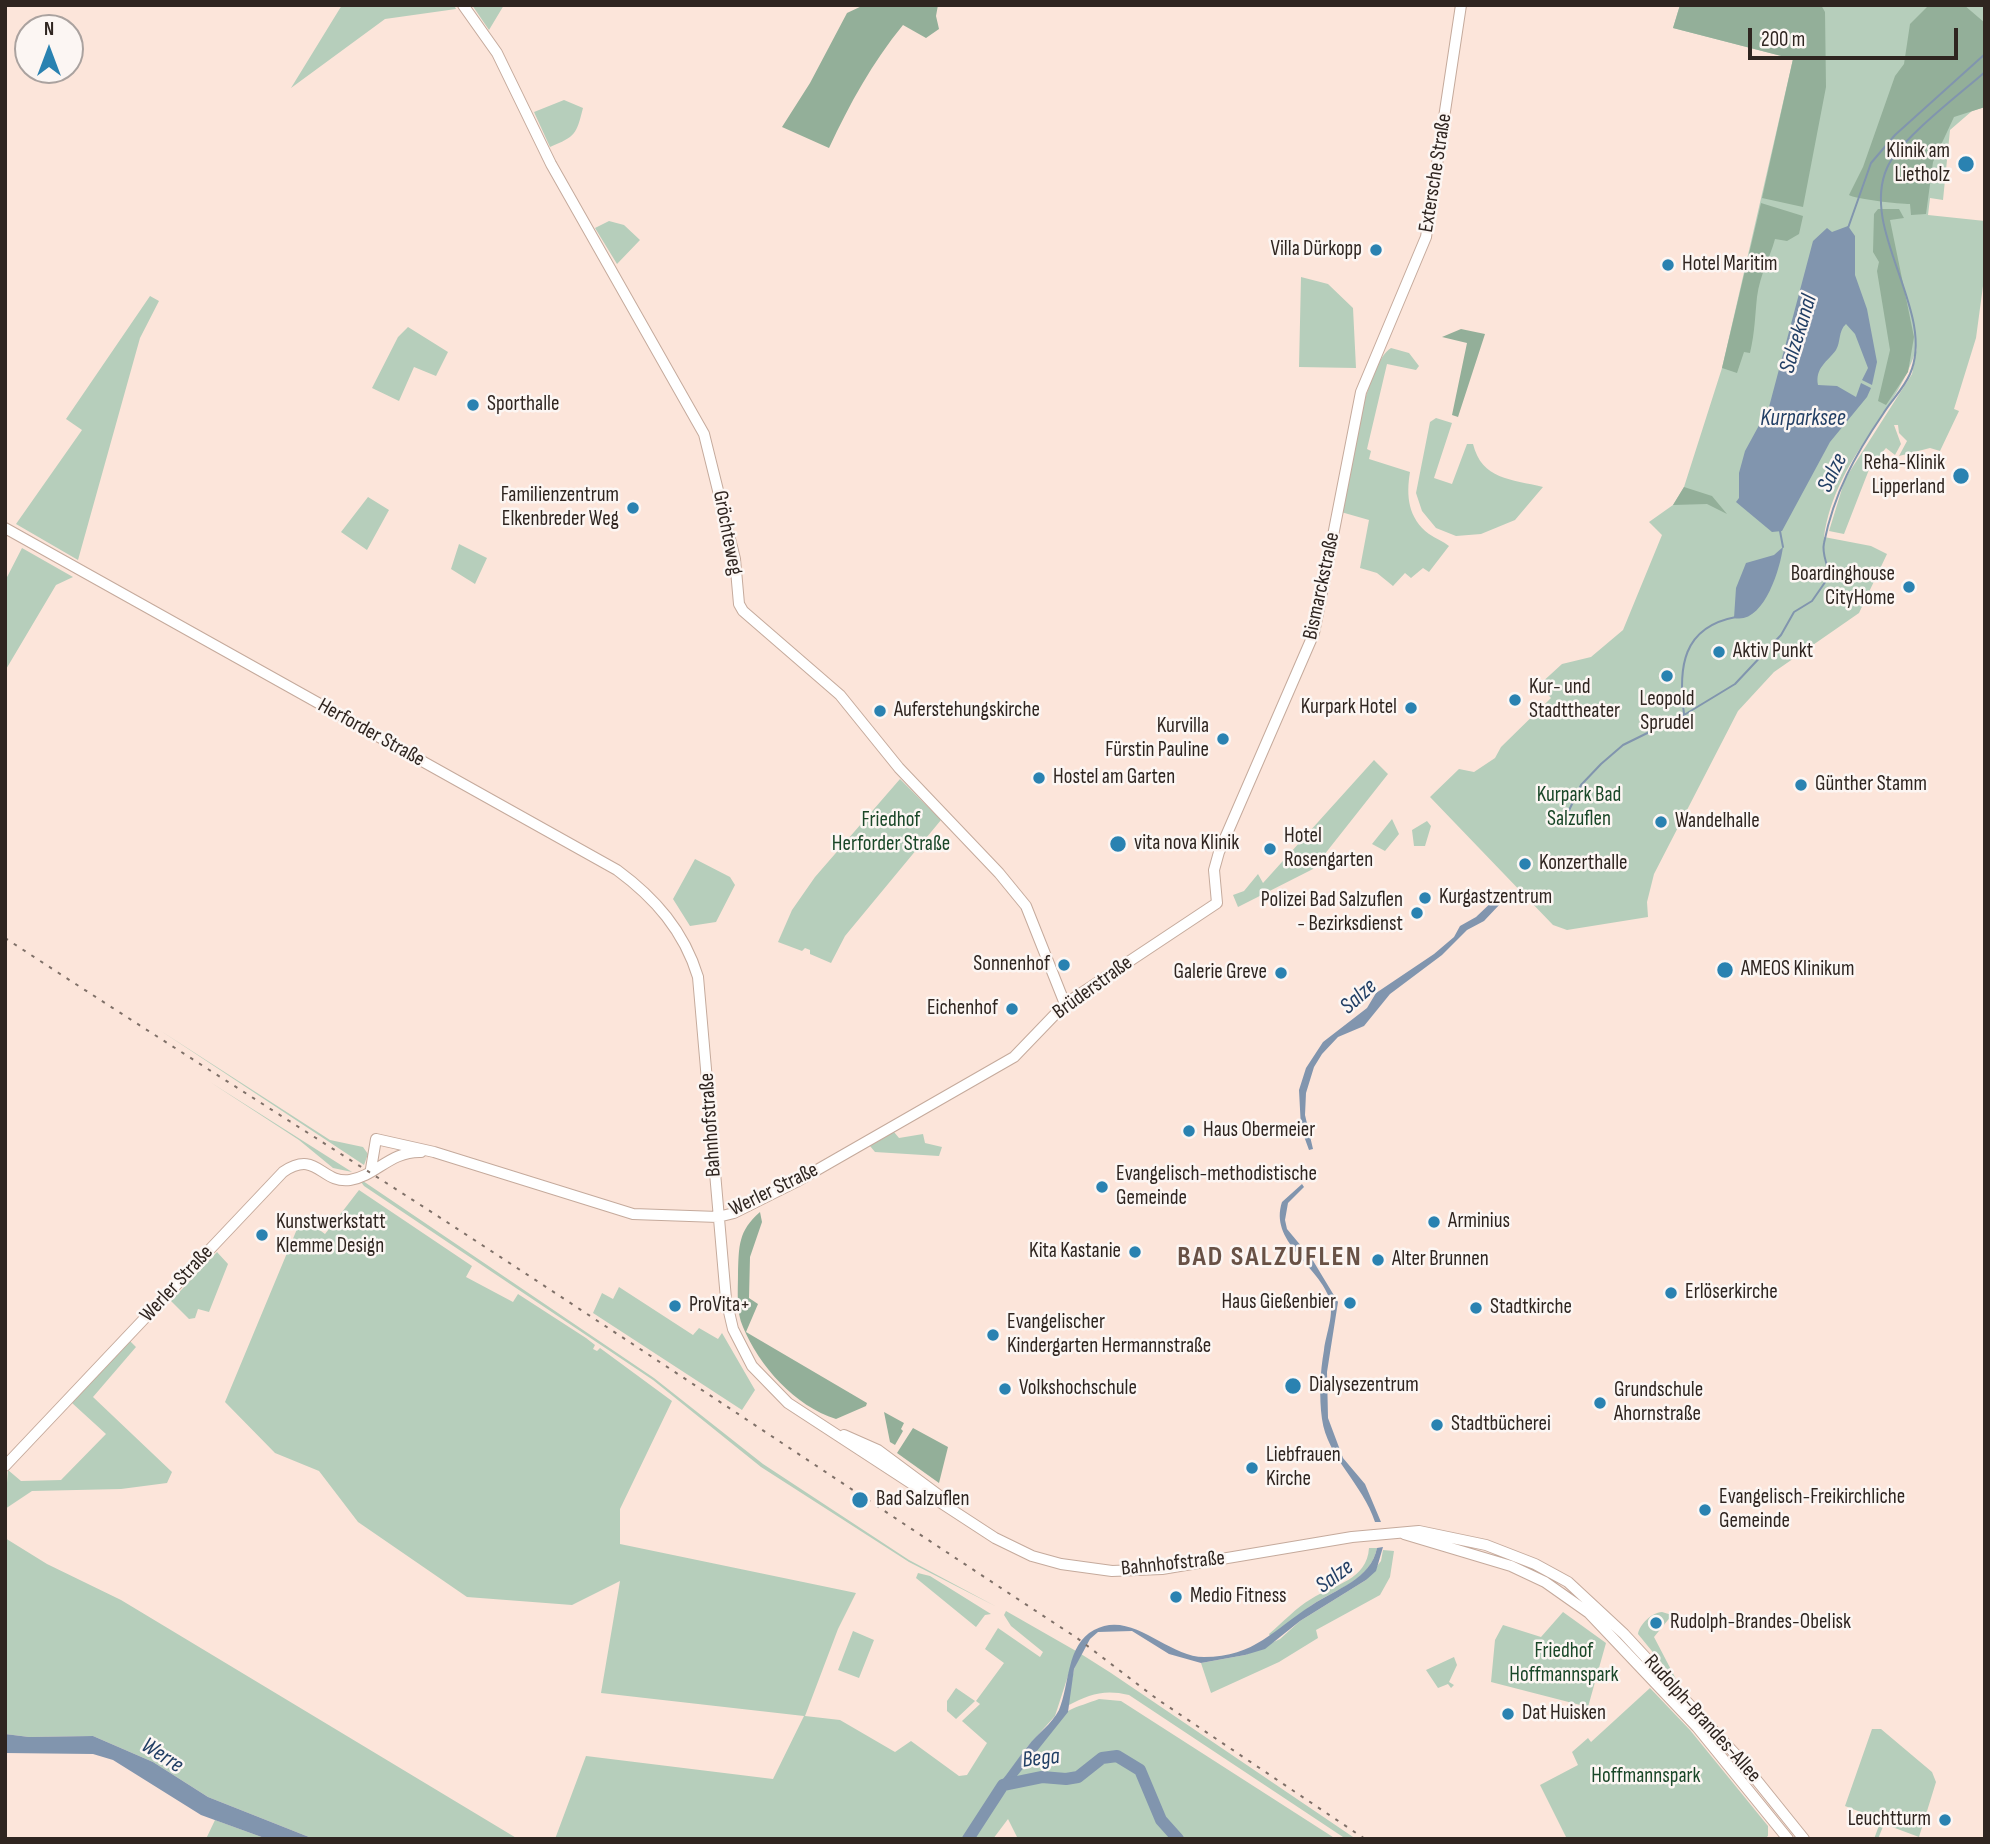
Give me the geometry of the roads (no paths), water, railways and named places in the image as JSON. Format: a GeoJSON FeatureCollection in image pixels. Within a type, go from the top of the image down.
{"type":"FeatureCollection","features":[{"type":"Feature","properties":{"kind":"main road","name":"Gröchteweg"},"geometry":{"type":"LineString","coordinates":[[463,5],[501,60],[551,164],[704,434],[735,559],[739,604],[743,611],[840,695],[899,768],[999,873],[1026,906],[1065,1004]]}},
{"type":"Feature","properties":{"kind":"main road","name":"Extersche Straße"},"geometry":{"type":"LineString","coordinates":[[1387,334],[1426,237],[1461,5]]}},
{"type":"Feature","properties":{"kind":"main road","name":"Bismarckstraße"},"geometry":{"type":"LineString","coordinates":[[1216,904],[1214,870],[1219,852],[1314,633],[1353,422],[1368,372],[1387,334]]}},
{"type":"Feature","properties":{"kind":"main road","name":"Herforder Straße"},"geometry":{"type":"LineString","coordinates":[[5,528],[617,870],[659,905],[685,942],[698,977]]}},
{"type":"Feature","properties":{"kind":"main road","name":"Brüderstraße"},"geometry":{"type":"LineString","coordinates":[[976,1080],[1024,1048],[1065,1004],[1216,904]]}},
{"type":"Feature","properties":{"kind":"main road","name":"Bahnhofstraße"},"geometry":{"type":"LineString","coordinates":[[698,977],[723,1287],[741,1346],[769,1386],[795,1407],[839,1433],[860,1439],[878,1450],[920,1479],[955,1511],[995,1538],[1031,1556],[1061,1564],[1112,1570],[1162,1569],[1374,1535],[1404,1534]]}},
{"type":"Feature","properties":{"kind":"main road","name":"Werler Straße"},"geometry":{"type":"LineString","coordinates":[[371,1169],[376,1139],[434,1152],[633,1214],[718,1217],[747,1208],[796,1182],[976,1080]]}},
{"type":"Feature","properties":{"kind":"main road","name":"Werler Straße"},"geometry":{"type":"LineString","coordinates":[[5,1466],[283,1172],[304,1163],[317,1167],[336,1179],[349,1180],[400,1154],[434,1152]]}},
{"type":"Feature","properties":{"kind":"main road","name":"Rudolph-Brandes-Allee"},"geometry":{"type":"LineString","coordinates":[[1404,1534],[1431,1533],[1486,1545],[1535,1563],[1567,1582],[1624,1634],[1738,1757],[1804,1839]]}},
{"type":"Feature","properties":{"kind":"main road","name":"Rudolph-Brandes-Allee"},"geometry":{"type":"LineString","coordinates":[[1404,1534],[1511,1566],[1545,1582],[1590,1613],[1697,1727],[1788,1839]]}},
{"type":"Feature","properties":{"kind":"water","name":"Kurparksee"},"geometry":{"type":"Polygon","coordinates":[[[1848,226],[1855,236],[1855,275],[1867,309],[1877,362],[1872,385],[1862,380],[1868,368],[1855,334],[1846,324],[1836,350],[1818,374],[1818,385],[1837,386],[1856,397],[1861,383],[1871,388],[1867,397],[1830,442],[1782,531],[1772,532],[1736,502],[1739,498],[1739,473],[1745,451],[1769,407],[1813,241],[1827,228],[1832,232],[1848,226]]]}},
{"type":"Feature","properties":{"kind":"water"},"geometry":{"type":"Polygon","coordinates":[[[1783,547],[1774,581],[1761,605],[1744,618],[1734,618],[1736,588],[1746,563],[1774,555],[1783,547]]]}},
{"type":"Feature","properties":{"kind":"water"},"geometry":{"type":"Polygon","coordinates":[[[1496,898],[1501,903],[1484,921],[1467,930],[1442,955],[1390,994],[1364,1026],[1338,1037],[1322,1054],[1314,1067],[1306,1093],[1305,1115],[1313,1149],[1309,1150],[1301,1128],[1299,1090],[1306,1068],[1323,1042],[1367,1008],[1376,993],[1434,954],[1454,937],[1460,926],[1476,917],[1496,898]]]}},
{"type":"Feature","properties":{"kind":"water"},"geometry":{"type":"Polygon","coordinates":[[[1302,1184],[1304,1187],[1288,1203],[1285,1220],[1287,1229],[1312,1259],[1338,1302],[1327,1372],[1328,1418],[1343,1458],[1365,1484],[1381,1522],[1375,1522],[1325,1433],[1320,1402],[1321,1376],[1331,1303],[1323,1285],[1288,1240],[1282,1229],[1280,1216],[1282,1202],[1302,1184]]]}},
{"type":"Feature","properties":{"kind":"water"},"geometry":{"type":"Polygon","coordinates":[[[1383,1547],[1376,1571],[1366,1580],[1300,1621],[1265,1649],[1245,1655],[1201,1663],[1169,1654],[1132,1631],[1098,1632],[1090,1639],[1074,1669],[1068,1712],[1013,1781],[999,1784],[1056,1715],[1063,1700],[1070,1666],[1078,1645],[1094,1630],[1108,1625],[1122,1625],[1190,1655],[1222,1656],[1237,1652],[1263,1640],[1312,1605],[1351,1582],[1368,1568],[1377,1548],[1383,1547]]]}},
{"type":"Feature","properties":{"kind":"water"},"geometry":{"type":"Polygon","coordinates":[[[5,1734],[29,1737],[93,1736],[153,1762],[208,1797],[314,1839],[267,1839],[201,1815],[113,1760],[93,1754],[5,1753],[5,1734]]]}},
{"type":"Feature","properties":{"kind":"waterway","name":"Salzekanal"},"geometry":{"type":"LineString","coordinates":[[1848,228],[1871,163],[1895,135],[1985,54]]}},
{"type":"Feature","properties":{"kind":"waterway","name":"Salze"},"geometry":{"type":"LineString","coordinates":[[1563,823],[1581,785],[1601,764],[1623,745],[1684,715],[1735,684],[1781,635],[1794,612],[1812,601],[1828,578],[1824,543],[1840,491],[1863,444],[1910,374],[1916,350],[1914,325],[1883,218],[1881,192],[1887,168],[1917,131],[1985,72]]}},
{"type":"Feature","properties":{"kind":"waterway","name":"Salzekanal"},"geometry":{"type":"LineString","coordinates":[[1780,531],[1783,547]]}},
{"type":"Feature","properties":{"kind":"waterway","name":"Salzekanal"},"geometry":{"type":"LineString","coordinates":[[1684,714],[1684,666],[1694,640],[1718,622],[1736,617]]}},
{"type":"Feature","properties":{"kind":"waterway","name":"Bega"},"geometry":{"type":"LineString","coordinates":[[968,1839],[1003,1785],[1042,1777],[1078,1777],[1102,1758],[1117,1756],[1140,1770],[1161,1820],[1178,1839]]}},
{"type":"Feature","properties":{"kind":"railway"},"geometry":{"type":"LineString","coordinates":[[5,938],[433,1213],[1077,1638],[1157,1699],[1365,1839]]}},
{"type":"Feature","properties":{"kind":"place","name":"Klinik am Lietholz"},"geometry":{"type":"Point","coordinates":[1966,164]}},
{"type":"Feature","properties":{"kind":"place","name":"Villa Dürkopp"},"geometry":{"type":"Point","coordinates":[1376,250]}},
{"type":"Feature","properties":{"kind":"place","name":"Hotel Maritim"},"geometry":{"type":"Point","coordinates":[1668,265]}},
{"type":"Feature","properties":{"kind":"place","name":"Sporthalle"},"geometry":{"type":"Point","coordinates":[473,405]}},
{"type":"Feature","properties":{"kind":"place","name":"Reha-Klinik Lipperland"},"geometry":{"type":"Point","coordinates":[1961,476]}},
{"type":"Feature","properties":{"kind":"place","name":"Familienzentrum Elkenbreder Weg"},"geometry":{"type":"Point","coordinates":[633,508]}},
{"type":"Feature","properties":{"kind":"place","name":"Boardinghouse CityHome"},"geometry":{"type":"Point","coordinates":[1909,587]}},
{"type":"Feature","properties":{"kind":"place","name":"Aktiv Punkt"},"geometry":{"type":"Point","coordinates":[1719,652]}},
{"type":"Feature","properties":{"kind":"place","name":"Leopold Sprudel"},"geometry":{"type":"Point","coordinates":[1667,676]}},
{"type":"Feature","properties":{"kind":"place","name":"Kur- und Stadttheater"},"geometry":{"type":"Point","coordinates":[1515,700]}},
{"type":"Feature","properties":{"kind":"place","name":"Kurpark Hotel"},"geometry":{"type":"Point","coordinates":[1411,708]}},
{"type":"Feature","properties":{"kind":"place","name":"Auferstehungskirche"},"geometry":{"type":"Point","coordinates":[880,711]}},
{"type":"Feature","properties":{"kind":"place","name":"Kurvilla Fürstin Pauline"},"geometry":{"type":"Point","coordinates":[1223,739]}},
{"type":"Feature","properties":{"kind":"place","name":"Hostel am Garten"},"geometry":{"type":"Point","coordinates":[1039,778]}},
{"type":"Feature","properties":{"kind":"place","name":"Günther Stamm"},"geometry":{"type":"Point","coordinates":[1801,785]}},
{"type":"Feature","properties":{"kind":"place","name":"Wandelhalle"},"geometry":{"type":"Point","coordinates":[1661,822]}},
{"type":"Feature","properties":{"kind":"place","name":"vita nova Klinik"},"geometry":{"type":"Point","coordinates":[1118,844]}},
{"type":"Feature","properties":{"kind":"place","name":"Hotel Rosengarten"},"geometry":{"type":"Point","coordinates":[1270,849]}},
{"type":"Feature","properties":{"kind":"place","name":"Konzerthalle"},"geometry":{"type":"Point","coordinates":[1525,864]}},
{"type":"Feature","properties":{"kind":"place","name":"Kurgastzentrum"},"geometry":{"type":"Point","coordinates":[1425,898]}},
{"type":"Feature","properties":{"kind":"place","name":"Polizei Bad Salzuflen - Bezirksdienst"},"geometry":{"type":"Point","coordinates":[1417,913]}},
{"type":"Feature","properties":{"kind":"place","name":"Sonnenhof"},"geometry":{"type":"Point","coordinates":[1064,965]}},
{"type":"Feature","properties":{"kind":"place","name":"AMEOS Klinikum"},"geometry":{"type":"Point","coordinates":[1725,970]}},
{"type":"Feature","properties":{"kind":"place","name":"Galerie Greve"},"geometry":{"type":"Point","coordinates":[1281,973]}},
{"type":"Feature","properties":{"kind":"place","name":"Eichenhof"},"geometry":{"type":"Point","coordinates":[1012,1009]}},
{"type":"Feature","properties":{"kind":"place","name":"Haus Obermeier"},"geometry":{"type":"Point","coordinates":[1189,1131]}},
{"type":"Feature","properties":{"kind":"place","name":"Evangelisch-methodistische Gemeinde"},"geometry":{"type":"Point","coordinates":[1102,1187]}},
{"type":"Feature","properties":{"kind":"place","name":"Arminius"},"geometry":{"type":"Point","coordinates":[1434,1222]}},
{"type":"Feature","properties":{"kind":"place","name":"Kunstwerkstatt Klemme Design"},"geometry":{"type":"Point","coordinates":[262,1235]}},
{"type":"Feature","properties":{"kind":"place","name":"Kita Kastanie"},"geometry":{"type":"Point","coordinates":[1135,1252]}},
{"type":"Feature","properties":{"kind":"place","name":"Alter Brunnen"},"geometry":{"type":"Point","coordinates":[1378,1260]}},
{"type":"Feature","properties":{"kind":"place","name":"Erlöserkirche"},"geometry":{"type":"Point","coordinates":[1671,1293]}},
{"type":"Feature","properties":{"kind":"place","name":"Haus Gießenbier"},"geometry":{"type":"Point","coordinates":[1350,1303]}},
{"type":"Feature","properties":{"kind":"place","name":"ProVita+"},"geometry":{"type":"Point","coordinates":[675,1306]}},
{"type":"Feature","properties":{"kind":"place","name":"Stadtkirche"},"geometry":{"type":"Point","coordinates":[1476,1308]}},
{"type":"Feature","properties":{"kind":"place","name":"Evangelischer Kindergarten Hermannstraße"},"geometry":{"type":"Point","coordinates":[993,1335]}},
{"type":"Feature","properties":{"kind":"place","name":"Dialysezentrum"},"geometry":{"type":"Point","coordinates":[1293,1386]}},
{"type":"Feature","properties":{"kind":"place","name":"Volkshochschule"},"geometry":{"type":"Point","coordinates":[1005,1389]}},
{"type":"Feature","properties":{"kind":"place","name":"Grundschule Ahornstraße"},"geometry":{"type":"Point","coordinates":[1600,1403]}},
{"type":"Feature","properties":{"kind":"place","name":"Stadtbücherei"},"geometry":{"type":"Point","coordinates":[1437,1425]}},
{"type":"Feature","properties":{"kind":"place","name":"Liebfrauen Kirche"},"geometry":{"type":"Point","coordinates":[1252,1468]}},
{"type":"Feature","properties":{"kind":"place","name":"Bad Salzuflen"},"geometry":{"type":"Point","coordinates":[860,1500]}},
{"type":"Feature","properties":{"kind":"place","name":"Evangelisch-Freikirchliche Gemeinde"},"geometry":{"type":"Point","coordinates":[1705,1510]}},
{"type":"Feature","properties":{"kind":"place","name":"Medio Fitness"},"geometry":{"type":"Point","coordinates":[1176,1597]}},
{"type":"Feature","properties":{"kind":"place","name":"Rudolph-Brandes-Obelisk"},"geometry":{"type":"Point","coordinates":[1656,1623]}},
{"type":"Feature","properties":{"kind":"place","name":"Dat Huisken"},"geometry":{"type":"Point","coordinates":[1508,1714]}},
{"type":"Feature","properties":{"kind":"place","name":"Leuchtturm"},"geometry":{"type":"Point","coordinates":[1945,1820]}},
{"type":"Feature","properties":{"kind":"district","name":"BAD SALZUFLEN"},"geometry":{"type":"Point","coordinates":[1270,1258]}},
{"type":"Feature","properties":{"kind":"park label","name":"Kurpark Bad Salzuflen"},"geometry":{"type":"Point","coordinates":[1579,808]}},
{"type":"Feature","properties":{"kind":"park label","name":"Friedhof Herforder Straße"},"geometry":{"type":"Point","coordinates":[891,833]}},
{"type":"Feature","properties":{"kind":"park label","name":"Friedhof Hoffmannspark"},"geometry":{"type":"Point","coordinates":[1564,1664]}},
{"type":"Feature","properties":{"kind":"park label","name":"Hoffmannspark"},"geometry":{"type":"Point","coordinates":[1646,1777]}},
{"type":"Feature","properties":{"kind":"water label","name":"Werre"},"geometry":{"type":"Point","coordinates":[162,1756]}}]}
